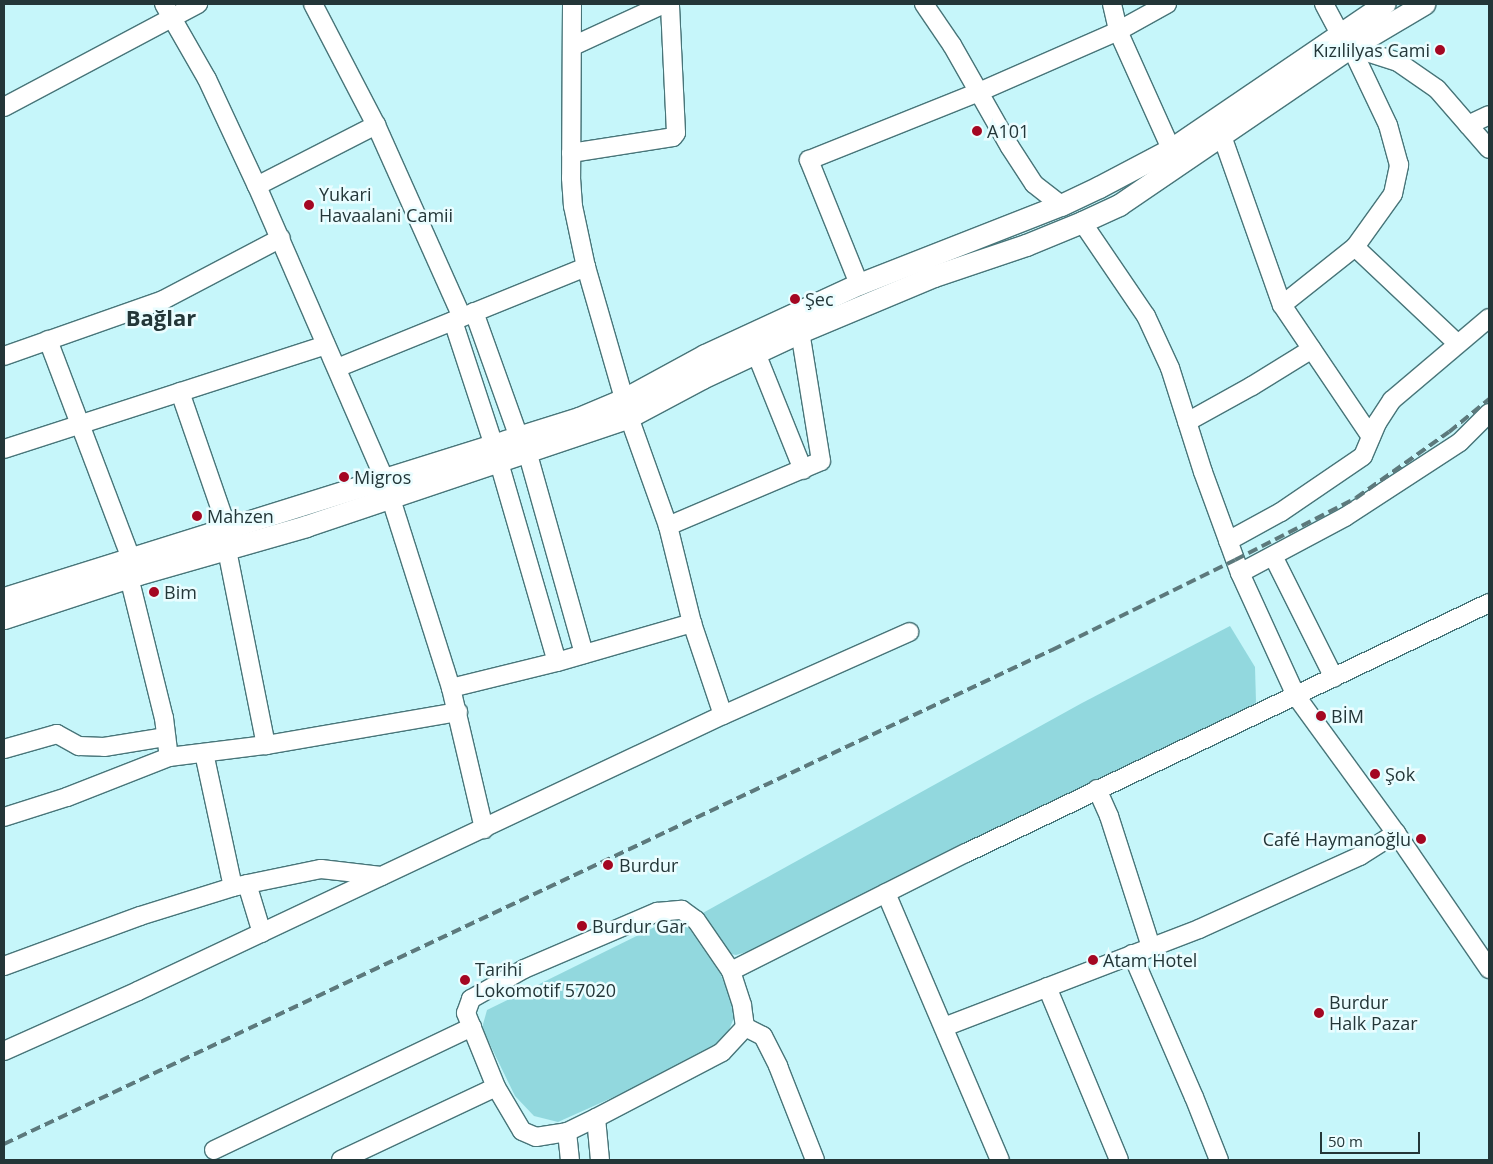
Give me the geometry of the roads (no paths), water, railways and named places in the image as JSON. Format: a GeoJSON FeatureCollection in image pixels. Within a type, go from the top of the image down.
{"type":"FeatureCollection","features":[{"type":"Feature","properties":{"kind":"main road"},"geometry":{"type":"LineString","coordinates":[[4,618],[227,528],[388,488],[523,444],[579,418],[627,408],[702,378],[800,332],[934,276],[1026,245],[1082,222],[1119,205],[1222,136],[1346,41],[1384,4]]}},
{"type":"Feature","properties":{"kind":"main road"},"geometry":{"type":"LineString","coordinates":[[627,408],[705,355],[859,284],[1061,205],[1171,149],[1346,41],[1424,4]]}},
{"type":"Feature","properties":{"kind":"main road"},"geometry":{"type":"LineString","coordinates":[[1061,205],[1082,222]]}},
{"type":"Feature","properties":{"kind":"main road"},"geometry":{"type":"LineString","coordinates":[[4,598],[130,568],[227,550],[306,526],[388,488]]}},
{"type":"Feature","properties":{"kind":"street"},"geometry":{"type":"LineString","coordinates":[[4,108],[169,10],[198,4]]}},
{"type":"Feature","properties":{"kind":"street"},"geometry":{"type":"LineString","coordinates":[[313,4],[376,125],[523,444],[584,654]]}},
{"type":"Feature","properties":{"kind":"street"},"geometry":{"type":"LineString","coordinates":[[572,4],[571,153],[573,206],[586,267],[627,408],[668,526],[692,623],[723,715]]}},
{"type":"Feature","properties":{"kind":"street"},"geometry":{"type":"LineString","coordinates":[[572,46],[664,4]]}},
{"type":"Feature","properties":{"kind":"street"},"geometry":{"type":"LineString","coordinates":[[571,153],[673,137],[676,133],[670,4]]}},
{"type":"Feature","properties":{"kind":"street"},"geometry":{"type":"LineString","coordinates":[[924,4],[952,45],[1010,148],[1034,184],[1061,205]]}},
{"type":"Feature","properties":{"kind":"street"},"geometry":{"type":"LineString","coordinates":[[1112,4],[1118,31],[1171,149]]}},
{"type":"Feature","properties":{"kind":"street"},"geometry":{"type":"LineString","coordinates":[[859,284],[809,160],[978,92],[1118,31],[1167,4]]}},
{"type":"Feature","properties":{"kind":"street"},"geometry":{"type":"LineString","coordinates":[[1282,305],[1355,247],[1393,194],[1398,165],[1388,125],[1346,41],[1324,4]]}},
{"type":"Feature","properties":{"kind":"street"},"geometry":{"type":"LineString","coordinates":[[169,10],[207,79],[258,186],[388,488],[452,688],[484,829]]}},
{"type":"Feature","properties":{"kind":"street"},"geometry":{"type":"LineString","coordinates":[[1346,41],[1398,62],[1437,89],[1489,149]]}},
{"type":"Feature","properties":{"kind":"street"},"geometry":{"type":"LineString","coordinates":[[1468,125],[1489,114]]}},
{"type":"Feature","properties":{"kind":"street"},"geometry":{"type":"LineString","coordinates":[[258,186],[376,125]]}},
{"type":"Feature","properties":{"kind":"street"},"geometry":{"type":"LineString","coordinates":[[1222,136],[1282,305],[1371,437]]}},
{"type":"Feature","properties":{"kind":"street"},"geometry":{"type":"LineString","coordinates":[[1082,222],[1146,316],[1170,368],[1240,573],[1296,696],[1396,834],[1489,969]]}},
{"type":"Feature","properties":{"kind":"street"},"geometry":{"type":"LineString","coordinates":[[4,356],[163,300],[281,238]]}},
{"type":"Feature","properties":{"kind":"street"},"geometry":{"type":"LineString","coordinates":[[1355,247],[1458,344]]}},
{"type":"Feature","properties":{"kind":"street"},"geometry":{"type":"LineString","coordinates":[[337,368],[586,267]]}},
{"type":"Feature","properties":{"kind":"street"},"geometry":{"type":"LineString","coordinates":[[463,317],[496,452],[557,662]]}},
{"type":"Feature","properties":{"kind":"street"},"geometry":{"type":"LineString","coordinates":[[1228,541],[1281,512],[1363,456],[1377,423],[1392,400],[1489,318]]}},
{"type":"Feature","properties":{"kind":"street"},"geometry":{"type":"LineString","coordinates":[[668,526],[821,461],[800,332]]}},
{"type":"Feature","properties":{"kind":"street"},"geometry":{"type":"LineString","coordinates":[[48,340],[81,423],[130,568],[164,718],[169,757]]}},
{"type":"Feature","properties":{"kind":"street"},"geometry":{"type":"LineString","coordinates":[[4,449],[326,345]]}},
{"type":"Feature","properties":{"kind":"street"},"geometry":{"type":"LineString","coordinates":[[1187,422],[1252,386],[1312,349]]}},
{"type":"Feature","properties":{"kind":"street"},"geometry":{"type":"LineString","coordinates":[[756,353],[803,470]]}},
{"type":"Feature","properties":{"kind":"street"},"geometry":{"type":"LineString","coordinates":[[180,392],[227,528]]}},
{"type":"Feature","properties":{"kind":"street"},"geometry":{"type":"LineString","coordinates":[[1240,573],[1346,517],[1460,442],[1489,413]]}},
{"type":"Feature","properties":{"kind":"street"},"geometry":{"type":"LineString","coordinates":[[227,550],[266,744]]}},
{"type":"Feature","properties":{"kind":"street"},"geometry":{"type":"LineString","coordinates":[[1273,556],[1334,678]]}},
{"type":"Feature","properties":{"kind":"street"},"geometry":{"type":"LineString","coordinates":[[731,972],[1097,789],[1489,603]]}},
{"type":"Feature","properties":{"kind":"street"},"geometry":{"type":"LineString","coordinates":[[452,688],[557,662],[692,623]]}},
{"type":"Feature","properties":{"kind":"street"},"geometry":{"type":"LineString","coordinates":[[4,1051],[262,933],[723,715],[909,632]]}},
{"type":"Feature","properties":{"kind":"street"},"geometry":{"type":"LineString","coordinates":[[4,817],[68,797],[169,757],[266,744],[458,712]]}},
{"type":"Feature","properties":{"kind":"street"},"geometry":{"type":"LineString","coordinates":[[4,749],[57,734],[79,746],[104,747],[166,737]]}},
{"type":"Feature","properties":{"kind":"street"},"geometry":{"type":"LineString","coordinates":[[204,752],[240,885],[262,933]]}},
{"type":"Feature","properties":{"kind":"street"},"geometry":{"type":"LineString","coordinates":[[1097,789],[1109,816],[1151,947]]}},
{"type":"Feature","properties":{"kind":"street"},"geometry":{"type":"LineString","coordinates":[[944,1027],[1199,929],[1360,856],[1396,834]]}},
{"type":"Feature","properties":{"kind":"street"},"geometry":{"type":"LineString","coordinates":[[4,966],[140,916],[240,885],[321,868],[383,876]]}},
{"type":"Feature","properties":{"kind":"street"},"geometry":{"type":"LineString","coordinates":[[886,893],[944,1027],[994,1159]]}},
{"type":"Feature","properties":{"kind":"street"},"geometry":{"type":"LineString","coordinates":[[682,910],[696,920],[731,972],[742,1005],[744,1027],[722,1052],[566,1132],[536,1136],[522,1131],[496,1087],[466,1013],[471,998],[524,970],[657,912],[682,910]]}},
{"type":"Feature","properties":{"kind":"street"},"geometry":{"type":"LineString","coordinates":[[1132,954],[1219,1160]]}},
{"type":"Feature","properties":{"kind":"street"},"geometry":{"type":"LineString","coordinates":[[1047,987],[1119,1160]]}},
{"type":"Feature","properties":{"kind":"street"},"geometry":{"type":"LineString","coordinates":[[214,1150],[472,1027]]}},
{"type":"Feature","properties":{"kind":"street"},"geometry":{"type":"LineString","coordinates":[[744,1027],[763,1036],[778,1066],[815,1160]]}},
{"type":"Feature","properties":{"kind":"street"},"geometry":{"type":"LineString","coordinates":[[341,1160],[496,1087]]}},
{"type":"Feature","properties":{"kind":"street"},"geometry":{"type":"LineString","coordinates":[[596,1118],[600,1160]]}},
{"type":"Feature","properties":{"kind":"street"},"geometry":{"type":"LineString","coordinates":[[566,1132],[570,1160]]}},
{"type":"Feature","properties":{"kind":"railway"},"geometry":{"type":"LineString","coordinates":[[4,1144],[1052,650],[1235,560],[1356,498],[1449,432],[1489,399]]}},
{"type":"Feature","properties":{"kind":"place","name":"Kızılilyas Cami"},"geometry":{"type":"Point","coordinates":[1440,50]}},
{"type":"Feature","properties":{"kind":"place","name":"A101"},"geometry":{"type":"Point","coordinates":[977,131]}},
{"type":"Feature","properties":{"kind":"place","name":"Yukari Havaalani Camii"},"geometry":{"type":"Point","coordinates":[309,205]}},
{"type":"Feature","properties":{"kind":"place","name":"Şec"},"geometry":{"type":"Point","coordinates":[795,299]}},
{"type":"Feature","properties":{"kind":"place","name":"Migros"},"geometry":{"type":"Point","coordinates":[344,477]}},
{"type":"Feature","properties":{"kind":"place","name":"Mahzen"},"geometry":{"type":"Point","coordinates":[197,516]}},
{"type":"Feature","properties":{"kind":"place","name":"Bim"},"geometry":{"type":"Point","coordinates":[154,592]}},
{"type":"Feature","properties":{"kind":"place","name":"BİM"},"geometry":{"type":"Point","coordinates":[1321,716]}},
{"type":"Feature","properties":{"kind":"place","name":"Şok"},"geometry":{"type":"Point","coordinates":[1375,774]}},
{"type":"Feature","properties":{"kind":"place","name":"Café Haymanoğlu"},"geometry":{"type":"Point","coordinates":[1421,839]}},
{"type":"Feature","properties":{"kind":"place","name":"Burdur"},"geometry":{"type":"Point","coordinates":[608,865]}},
{"type":"Feature","properties":{"kind":"place","name":"Burdur Gar"},"geometry":{"type":"Point","coordinates":[582,926]}},
{"type":"Feature","properties":{"kind":"place","name":"Atam Hotel"},"geometry":{"type":"Point","coordinates":[1093,960]}},
{"type":"Feature","properties":{"kind":"place","name":"Tarihi Lokomotif 57020"},"geometry":{"type":"Point","coordinates":[465,980]}},
{"type":"Feature","properties":{"kind":"place","name":"Burdur Halk Pazar"},"geometry":{"type":"Point","coordinates":[1319,1013]}},
{"type":"Feature","properties":{"kind":"district","name":"Bağlar"},"geometry":{"type":"Point","coordinates":[161,318]}}]}
